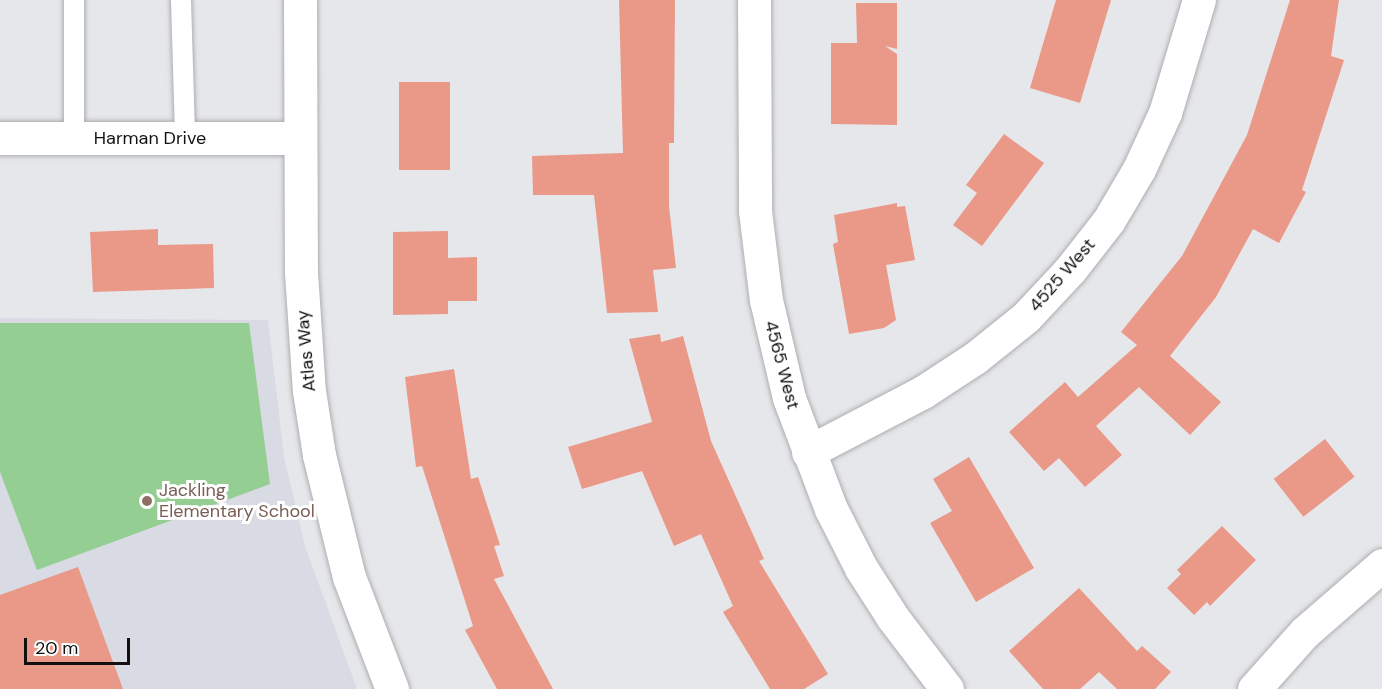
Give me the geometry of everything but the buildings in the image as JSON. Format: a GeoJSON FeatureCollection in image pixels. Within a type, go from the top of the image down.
{"type":"FeatureCollection","features":[{"type":"Feature","properties":{"kind":"street","name":"Atlas Way"},"geometry":{"type":"LineString","coordinates":[[300,0],[304,330],[318,444],[349,577],[392,689]]}},
{"type":"Feature","properties":{"kind":"street","name":"4565 West"},"geometry":{"type":"LineString","coordinates":[[754,0],[754,168],[759,255],[776,350],[808,452],[861,568],[893,618],[947,689]]}},
{"type":"Feature","properties":{"kind":"street","name":"4525 West"},"geometry":{"type":"LineString","coordinates":[[808,452],[923,392],[975,358],[1026,317],[1070,270],[1108,220],[1143,159],[1169,102],[1198,0]]}},
{"type":"Feature","properties":{"kind":"street","name":"Harman Drive"},"geometry":{"type":"LineString","coordinates":[[0,138],[300,138]]}},
{"type":"Feature","properties":{"kind":"street"},"geometry":{"type":"LineString","coordinates":[[1254,689],[1305,632],[1382,566]]}},
{"type":"Feature","properties":{"kind":"lane"},"geometry":{"type":"LineString","coordinates":[[74,0],[74,137]]}},
{"type":"Feature","properties":{"kind":"lane"},"geometry":{"type":"LineString","coordinates":[[181,0],[184,138]]}},
{"type":"Feature","properties":{"kind":"shaded area","name":"Jackling Elementary School"},"geometry":{"type":"Polygon","coordinates":[[[0,318],[268,320],[284,457],[305,546],[357,689],[0,689],[0,318]]]}},
{"type":"Feature","properties":{"kind":"green space"},"geometry":{"type":"Polygon","coordinates":[[[0,323],[249,323],[270,484],[37,570],[0,472],[0,323]]]}},
{"type":"Feature","properties":{"kind":"place","name":"Jackling Elementary School"},"geometry":{"type":"Point","coordinates":[147,501]}}]}
